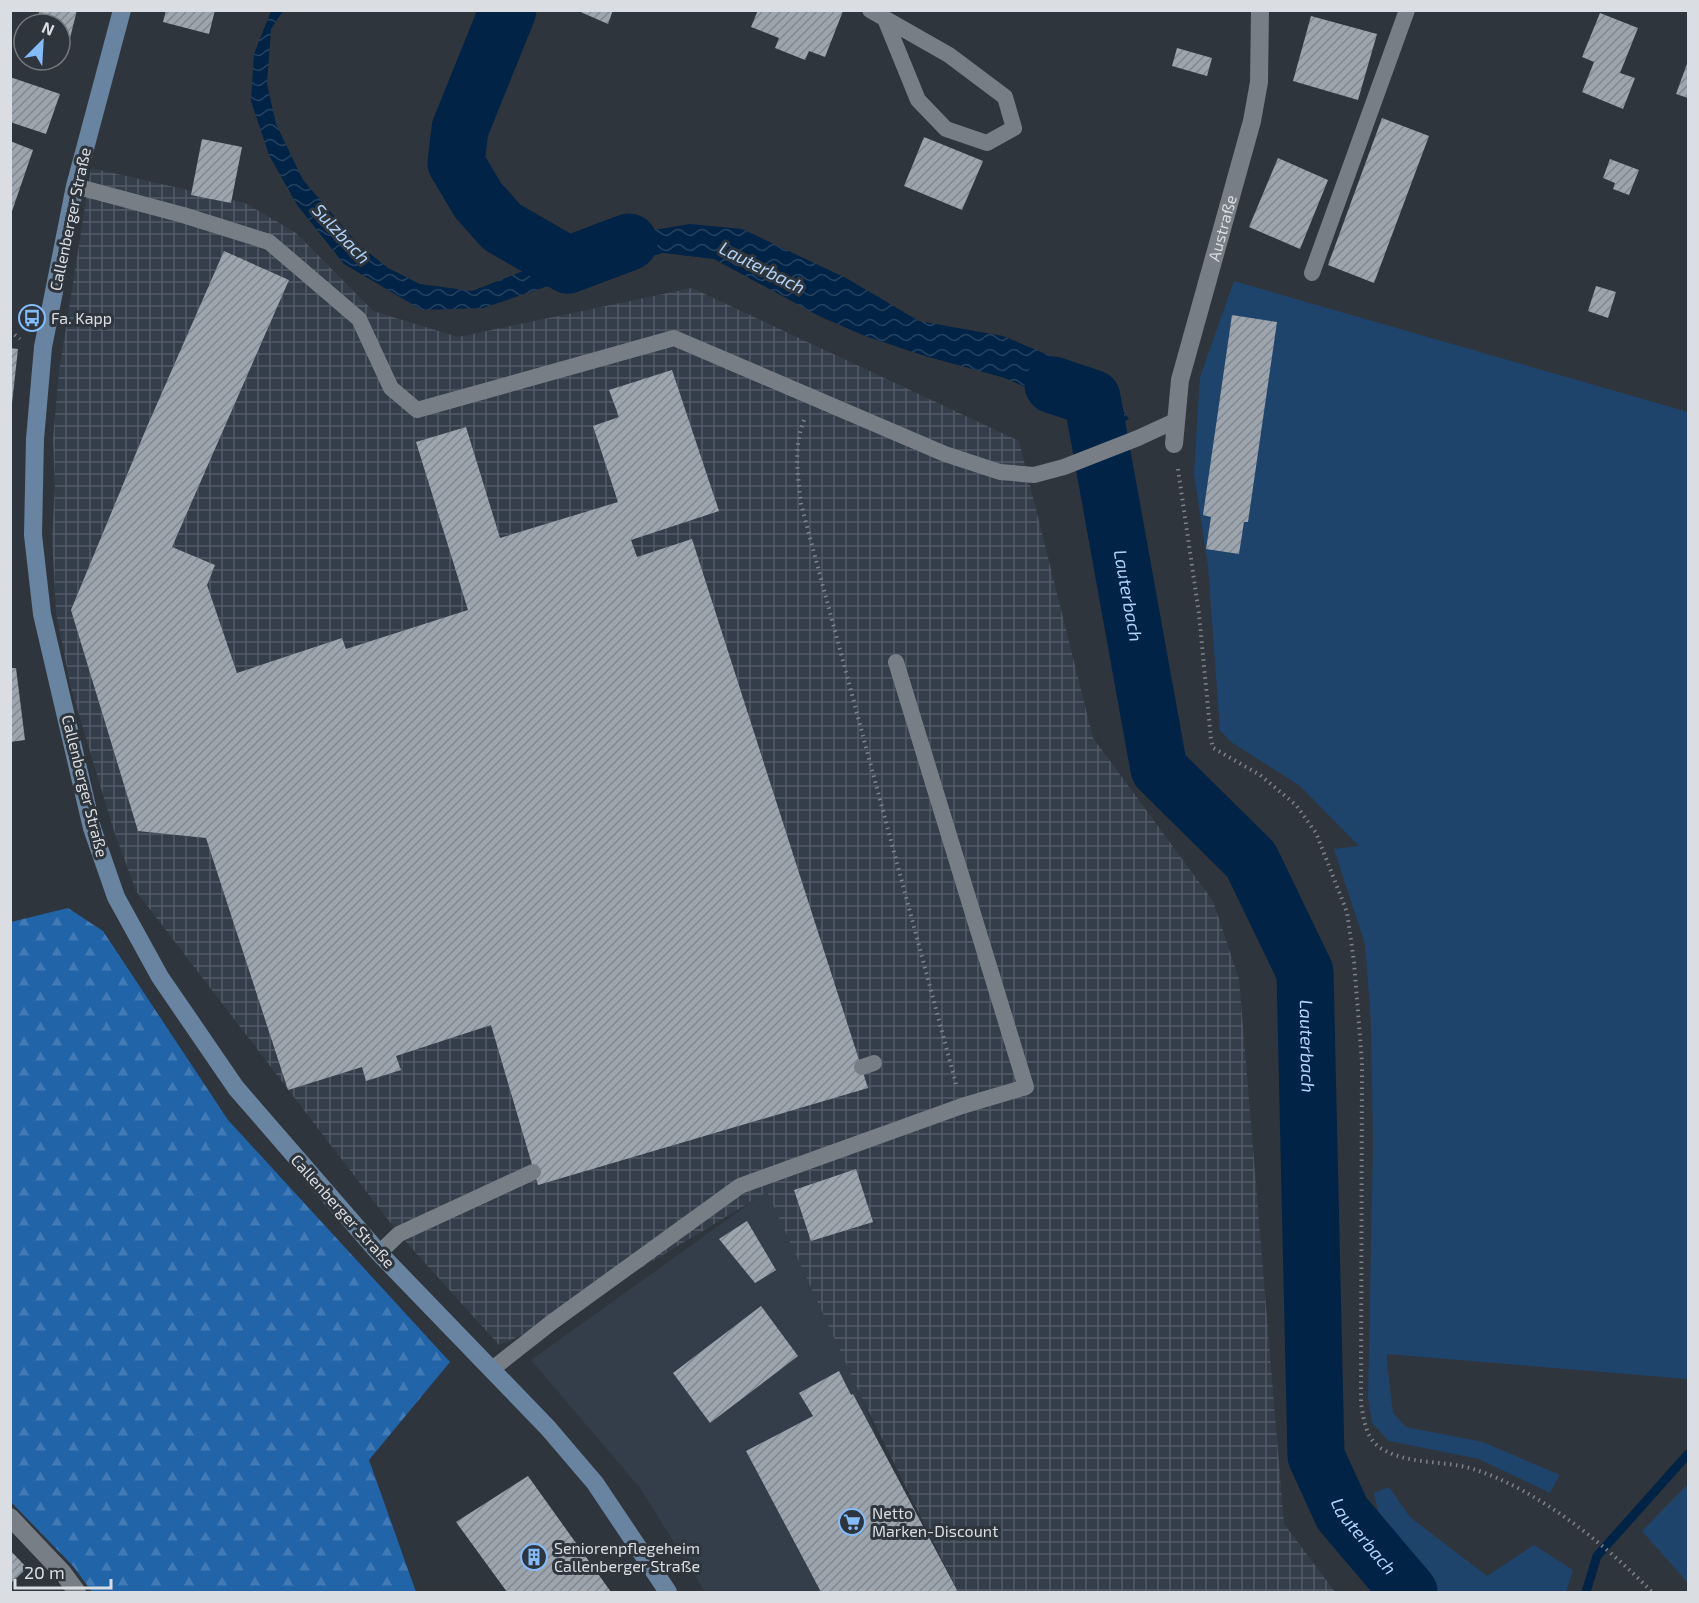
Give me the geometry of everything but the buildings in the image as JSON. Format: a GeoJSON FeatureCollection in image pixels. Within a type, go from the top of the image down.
{"type":"FeatureCollection","features":[{"type":"Feature","properties":{"kind":"street","name":"Callenberger Straße"},"geometry":{"type":"LineString","coordinates":[[122,10],[75,186],[40,371],[34,439],[33,535],[42,614],[92,828],[116,897],[160,977],[236,1088],[379,1253],[548,1428],[595,1483],[668,1593]]}},
{"type":"Feature","properties":{"kind":"street","name":"Austraße"},"geometry":{"type":"LineString","coordinates":[[1174,444],[1180,380],[1252,121],[1259,82],[1260,10]]}},
{"type":"Feature","properties":{"kind":"street"},"geometry":{"type":"LineString","coordinates":[[10,1517],[63,1574],[77,1593]]}},
{"type":"Feature","properties":{"kind":"lane"},"geometry":{"type":"LineString","coordinates":[[870,10],[949,55],[1005,97],[1014,128],[987,143],[946,129],[918,100],[885,19]]}},
{"type":"Feature","properties":{"kind":"lane"},"geometry":{"type":"LineString","coordinates":[[1312,273],[1407,10]]}},
{"type":"Feature","properties":{"kind":"lane"},"geometry":{"type":"LineString","coordinates":[[75,186],[183,215],[269,242],[359,319],[391,388],[417,410],[674,338],[945,454],[1000,472],[1034,475],[1064,467],[1175,421]]}},
{"type":"Feature","properties":{"kind":"lane"},"geometry":{"type":"LineString","coordinates":[[492,1370],[552,1322],[740,1186],[962,1106],[1026,1088],[896,662]]}},
{"type":"Feature","properties":{"kind":"lane"},"geometry":{"type":"LineString","coordinates":[[379,1253],[399,1234],[533,1172]]}},
{"type":"Feature","properties":{"kind":"path"},"geometry":{"type":"LineString","coordinates":[[814,398],[799,433],[797,469],[801,504],[962,1106]]}},
{"type":"Feature","properties":{"kind":"path"},"geometry":{"type":"LineString","coordinates":[[1174,444],[1193,568],[1213,748],[1260,775],[1296,805],[1316,833],[1347,912],[1354,962],[1362,1062],[1361,1403],[1366,1431],[1377,1446],[1384,1451],[1407,1459],[1461,1465],[1491,1474],[1533,1496],[1589,1536],[1652,1593]]}},
{"type":"Feature","properties":{"kind":"shaded area"},"geometry":{"type":"Polygon","coordinates":[[[91,168],[245,203],[296,233],[373,311],[458,337],[692,288],[1019,441],[1093,738],[1213,901],[1239,979],[1284,1524],[1335,1592],[958,1592],[860,1394],[767,1192],[552,1322],[499,1345],[399,1234],[136,891],[113,828],[71,688],[56,613],[52,537],[55,486],[53,439],[59,372],[91,168]]]}},
{"type":"Feature","properties":{"kind":"shaded area"},"geometry":{"type":"Polygon","coordinates":[[[1234,281],[1688,412],[1688,1379],[1387,1354],[1393,1413],[1406,1427],[1483,1442],[1560,1475],[1550,1493],[1479,1459],[1389,1441],[1372,1423],[1368,1397],[1373,1144],[1371,1022],[1365,944],[1334,849],[1359,846],[1299,785],[1231,742],[1220,730],[1208,566],[1194,474],[1200,377],[1234,281]]]}},
{"type":"Feature","properties":{"kind":"shaded area"},"geometry":{"type":"Polygon","coordinates":[[[767,1191],[860,1394],[937,1592],[705,1592],[640,1488],[531,1360],[767,1191]]]}},
{"type":"Feature","properties":{"kind":"shaded area"},"geometry":{"type":"Polygon","coordinates":[[[1688,1484],[1688,1583],[1642,1531],[1688,1484]]]}},
{"type":"Feature","properties":{"kind":"shaded area"},"geometry":{"type":"Polygon","coordinates":[[[1389,1487],[1410,1517],[1487,1576],[1534,1545],[1573,1570],[1566,1592],[1434,1592],[1385,1541],[1374,1493],[1389,1487]]]}},
{"type":"Feature","properties":{"kind":"green space"},"geometry":{"type":"Polygon","coordinates":[[[68,908],[103,931],[228,1120],[450,1362],[369,1460],[416,1592],[92,1592],[73,1566],[11,1502],[11,922],[68,908]]]}},
{"type":"Feature","properties":{"kind":"water","name":"Sulzbach"},"geometry":{"type":"Polygon","coordinates":[[[271,11],[283,11],[271,29],[267,84],[276,124],[303,180],[358,244],[388,268],[420,284],[472,291],[611,237],[690,224],[742,229],[846,278],[919,321],[1003,336],[1065,362],[1101,381],[1129,419],[1094,437],[1052,399],[1005,378],[925,356],[865,336],[819,316],[714,259],[663,253],[590,272],[483,308],[422,310],[344,264],[297,205],[269,155],[251,101],[254,54],[271,11]]]}},
{"type":"Feature","properties":{"kind":"water"},"geometry":{"type":"Polygon","coordinates":[[[1225,814],[1266,850],[1292,888],[1296,912],[1258,905],[1218,844],[1202,827],[1225,814]]]}},
{"type":"Feature","properties":{"kind":"water"},"geometry":{"type":"Polygon","coordinates":[[[1327,1360],[1333,1454],[1306,1483],[1302,1392],[1327,1360]]]}},
{"type":"Feature","properties":{"kind":"waterway","name":"Lauterbach"},"geometry":{"type":"LineString","coordinates":[[508,10],[460,129],[456,163],[478,200],[502,227],[568,265],[629,242]]}},
{"type":"Feature","properties":{"kind":"waterway","name":"Lauterbach"},"geometry":{"type":"LineString","coordinates":[[1053,385],[1092,398],[1159,769],[1251,860],[1305,972],[1316,1456],[1342,1513],[1409,1592]]}},
{"type":"Feature","properties":{"kind":"waterway"},"geometry":{"type":"LineString","coordinates":[[1586,1592],[1597,1556],[1688,1454]]}},
{"type":"Feature","properties":{"kind":"place","name":"Fa. Kapp"},"geometry":{"type":"Point","coordinates":[32,318]}},
{"type":"Feature","properties":{"kind":"place","name":"Netto Marken-Discount"},"geometry":{"type":"Point","coordinates":[852,1522]}},
{"type":"Feature","properties":{"kind":"place","name":"Seniorenpflegeheim Callenberger Straße"},"geometry":{"type":"Point","coordinates":[534,1557]}}]}
